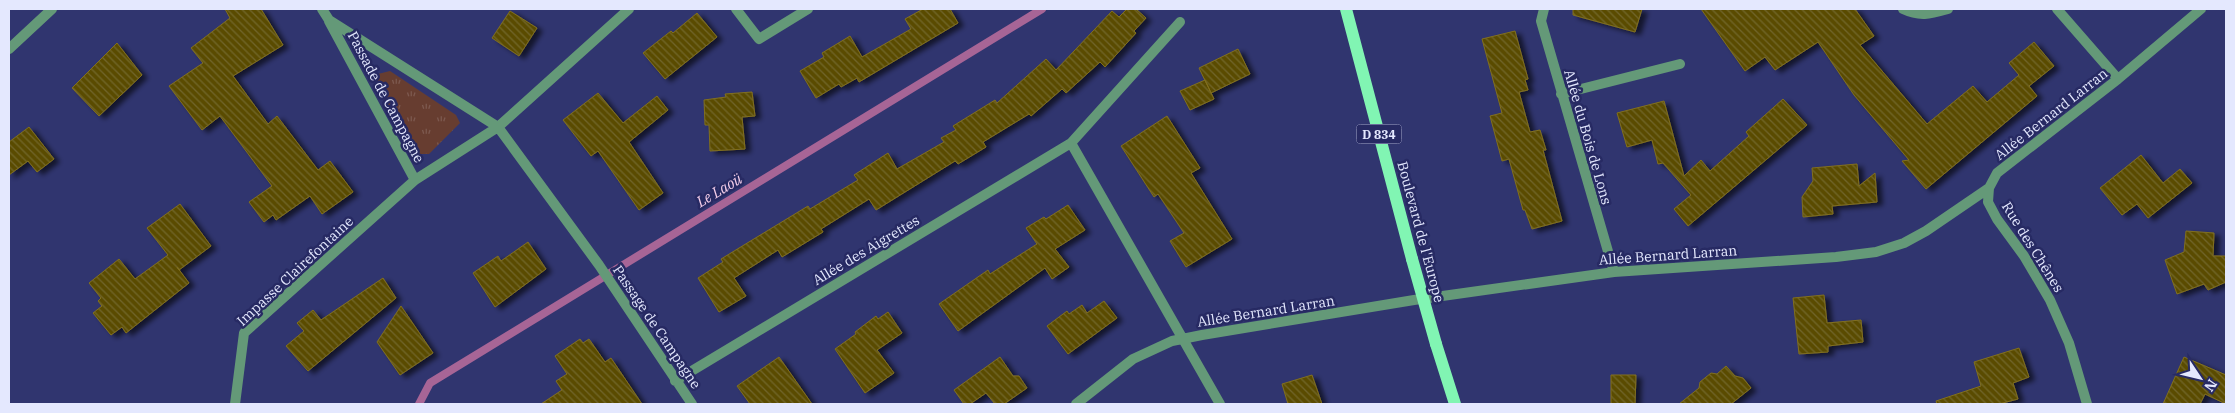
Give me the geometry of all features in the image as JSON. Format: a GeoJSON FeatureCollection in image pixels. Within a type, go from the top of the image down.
{"type":"FeatureCollection","features":[{"type":"Feature","properties":{"kind":"main road","name":"Boulevard de l'Europe"},"geometry":{"type":"LineString","coordinates":[[1346,9],[1412,259],[1455,404]]}},
{"type":"Feature","properties":{"kind":"street"},"geometry":{"type":"LineString","coordinates":[[9,49],[52,9]]}},
{"type":"Feature","properties":{"kind":"street","name":"Passade de Campagne"},"geometry":{"type":"LineString","coordinates":[[322,9],[415,180],[498,127]]}},
{"type":"Feature","properties":{"kind":"street"},"geometry":{"type":"LineString","coordinates":[[498,127],[629,9]]}},
{"type":"Feature","properties":{"kind":"street"},"geometry":{"type":"LineString","coordinates":[[736,9],[759,39],[808,9]]}},
{"type":"Feature","properties":{"kind":"street","name":"Allée du Bois de Lons"},"geometry":{"type":"LineString","coordinates":[[1544,9],[1541,21],[1614,272]]}},
{"type":"Feature","properties":{"kind":"street"},"geometry":{"type":"LineString","coordinates":[[1903,9],[1915,14],[1933,14],[1948,9]]}},
{"type":"Feature","properties":{"kind":"street"},"geometry":{"type":"LineString","coordinates":[[2057,9],[2118,79]]}},
{"type":"Feature","properties":{"kind":"street","name":"Allée Bernard Larran"},"geometry":{"type":"LineString","coordinates":[[1076,404],[1133,359],[1172,341],[1414,300],[1614,272],[1836,257],[1876,252],[1904,243],[1926,231],[1989,188],[1997,173],[2118,79],[2201,9]]}},
{"type":"Feature","properties":{"kind":"street","name":"Passade de Campagne"},"geometry":{"type":"LineString","coordinates":[[328,20],[498,127],[599,265]]}},
{"type":"Feature","properties":{"kind":"street","name":"Allée des Aigrettes"},"geometry":{"type":"LineString","coordinates":[[675,381],[1071,143],[1180,22]]}},
{"type":"Feature","properties":{"kind":"street"},"geometry":{"type":"LineString","coordinates":[[1561,94],[1680,64]]}},
{"type":"Feature","properties":{"kind":"street"},"geometry":{"type":"LineString","coordinates":[[1071,143],[1220,404]]}},
{"type":"Feature","properties":{"kind":"street","name":"Impasse Clairefontaine"},"geometry":{"type":"LineString","coordinates":[[235,404],[244,333],[415,180]]}},
{"type":"Feature","properties":{"kind":"street","name":"Rue des Chênes"},"geometry":{"type":"LineString","coordinates":[[1989,188],[1988,202],[1997,220],[2024,256],[2050,300],[2069,343],[2087,404]]}},
{"type":"Feature","properties":{"kind":"street","name":"Passage de Campagne"},"geometry":{"type":"LineString","coordinates":[[599,265],[692,404]]}},
{"type":"Feature","properties":{"kind":"green space"},"geometry":{"type":"Polygon","coordinates":[[[390,71],[456,115],[460,123],[429,154],[414,154],[376,84],[378,74],[390,71]]]}},
{"type":"Feature","properties":{"kind":"building"},"geometry":{"type":"Polygon","coordinates":[[[225,9],[261,9],[283,45],[233,76],[268,124],[277,116],[318,170],[330,161],[353,192],[322,214],[310,196],[276,220],[273,215],[264,222],[249,202],[272,186],[220,116],[202,130],[169,86],[203,63],[191,48],[230,18],[225,9]]]}},
{"type":"Feature","properties":{"kind":"building"},"geometry":{"type":"Polygon","coordinates":[[[923,9],[950,9],[958,23],[859,82],[857,78],[841,87],[839,84],[816,98],[800,71],[824,57],[822,53],[850,36],[862,57],[911,29],[905,19],[923,9]]]}},
{"type":"Feature","properties":{"kind":"building"},"geometry":{"type":"Polygon","coordinates":[[[1127,9],[1136,9],[1146,18],[1134,31],[1136,33],[1105,67],[1100,62],[1066,93],[1062,89],[1031,116],[1029,114],[983,142],[986,147],[958,164],[955,161],[876,210],[869,199],[821,229],[823,232],[782,257],[778,250],[734,278],[746,296],[719,312],[698,278],[723,262],[721,259],[808,206],[810,209],[858,180],[854,175],[888,153],[897,169],[944,142],[941,138],[956,130],[953,126],[995,100],[997,103],[1046,59],[1056,70],[1112,11],[1119,17],[1127,9]]]}},
{"type":"Feature","properties":{"kind":"building"},"geometry":{"type":"Polygon","coordinates":[[[1573,9],[1642,9],[1635,32],[1573,15],[1573,9]]]}},
{"type":"Feature","properties":{"kind":"building"},"geometry":{"type":"Polygon","coordinates":[[[1701,9],[1855,9],[1874,36],[1860,45],[1927,124],[1973,86],[1987,102],[2019,75],[2009,63],[2034,42],[2054,66],[2029,86],[2037,96],[1926,189],[1902,161],[1909,160],[1854,95],[1818,42],[1775,70],[1765,57],[1745,71],[1701,9]]]}},
{"type":"Feature","properties":{"kind":"building"},"geometry":{"type":"Polygon","coordinates":[[[510,11],[537,28],[519,56],[492,38],[510,11]]]}},
{"type":"Feature","properties":{"kind":"building"},"geometry":{"type":"Polygon","coordinates":[[[697,13],[717,37],[665,79],[643,53],[671,31],[673,33],[697,13]]]}},
{"type":"Feature","properties":{"kind":"building"},"geometry":{"type":"Polygon","coordinates":[[[1515,31],[1528,79],[1525,80],[1528,90],[1519,92],[1530,132],[1540,130],[1546,150],[1543,150],[1562,221],[1532,229],[1525,210],[1523,210],[1509,159],[1502,161],[1490,116],[1502,113],[1482,39],[1515,31]]]}},
{"type":"Feature","properties":{"kind":"building"},"geometry":{"type":"Polygon","coordinates":[[[117,43],[142,75],[99,116],[72,88],[117,43]]]}},
{"type":"Feature","properties":{"kind":"building"},"geometry":{"type":"Polygon","coordinates":[[[1238,49],[1250,74],[1211,93],[1199,68],[1238,49]]]}},
{"type":"Feature","properties":{"kind":"building"},"geometry":{"type":"Polygon","coordinates":[[[1205,80],[1214,99],[1190,110],[1180,91],[1205,80]]]}},
{"type":"Feature","properties":{"kind":"building"},"geometry":{"type":"Polygon","coordinates":[[[752,92],[755,116],[742,117],[745,149],[710,151],[709,125],[705,125],[704,100],[726,97],[725,94],[752,92]]]}},
{"type":"Feature","properties":{"kind":"building"},"geometry":{"type":"Polygon","coordinates":[[[598,93],[623,123],[657,96],[668,110],[629,142],[663,193],[639,210],[598,151],[591,156],[563,120],[598,93]]]}},
{"type":"Feature","properties":{"kind":"building"},"geometry":{"type":"Polygon","coordinates":[[[1783,99],[1807,125],[1688,226],[1674,209],[1691,195],[1663,163],[1658,164],[1652,140],[1627,147],[1617,113],[1664,101],[1684,176],[1701,160],[1710,171],[1749,136],[1746,132],[1783,99]]]}},
{"type":"Feature","properties":{"kind":"building"},"geometry":{"type":"Polygon","coordinates":[[[1167,116],[1200,168],[1191,173],[1232,239],[1186,267],[1170,241],[1184,233],[1158,194],[1154,197],[1121,146],[1167,116]]]}},
{"type":"Feature","properties":{"kind":"building"},"geometry":{"type":"Polygon","coordinates":[[[29,127],[54,159],[37,172],[28,161],[9,175],[9,142],[29,127]]]}},
{"type":"Feature","properties":{"kind":"building"},"geometry":{"type":"Polygon","coordinates":[[[2141,155],[2163,183],[2180,169],[2192,183],[2148,218],[2137,204],[2122,215],[2100,188],[2141,155]]]}},
{"type":"Feature","properties":{"kind":"building"},"geometry":{"type":"Polygon","coordinates":[[[1857,164],[1859,186],[1875,173],[1877,202],[1832,206],[1833,214],[1803,217],[1802,197],[1813,181],[1812,168],[1857,164]]]}},
{"type":"Feature","properties":{"kind":"building"},"geometry":{"type":"Polygon","coordinates":[[[180,204],[211,246],[179,270],[189,283],[126,333],[122,327],[111,335],[93,313],[102,306],[98,301],[101,298],[89,283],[119,259],[135,279],[168,255],[147,228],[180,204]]]}},
{"type":"Feature","properties":{"kind":"building"},"geometry":{"type":"Polygon","coordinates":[[[1068,205],[1085,230],[1055,249],[1069,267],[1052,279],[1045,268],[958,331],[939,304],[988,270],[990,274],[1037,244],[1026,228],[1044,217],[1046,219],[1068,205]]]}},
{"type":"Feature","properties":{"kind":"building"},"geometry":{"type":"Polygon","coordinates":[[[2186,231],[2214,233],[2213,256],[2226,256],[2226,282],[2208,290],[2204,284],[2177,294],[2165,260],[2184,252],[2186,231]]]}},
{"type":"Feature","properties":{"kind":"building"},"geometry":{"type":"Polygon","coordinates":[[[528,242],[546,269],[495,307],[473,273],[498,256],[501,261],[528,242]]]}},
{"type":"Feature","properties":{"kind":"building"},"geometry":{"type":"Polygon","coordinates":[[[383,278],[396,298],[308,371],[286,346],[304,331],[297,323],[313,310],[321,320],[383,278]]]}},
{"type":"Feature","properties":{"kind":"building"},"geometry":{"type":"Polygon","coordinates":[[[1824,295],[1827,323],[1861,320],[1863,342],[1828,346],[1828,352],[1799,354],[1793,298],[1824,295]]]}},
{"type":"Feature","properties":{"kind":"building"},"geometry":{"type":"Polygon","coordinates":[[[1104,301],[1117,318],[1068,354],[1047,326],[1067,311],[1069,314],[1082,305],[1087,313],[1104,301]]]}},
{"type":"Feature","properties":{"kind":"building"},"geometry":{"type":"Polygon","coordinates":[[[401,306],[433,353],[400,375],[377,342],[401,306]]]}},
{"type":"Feature","properties":{"kind":"building"},"geometry":{"type":"Polygon","coordinates":[[[888,312],[902,333],[877,350],[894,373],[865,393],[835,349],[876,316],[878,319],[888,312]]]}},
{"type":"Feature","properties":{"kind":"building"},"geometry":{"type":"Polygon","coordinates":[[[580,339],[583,343],[589,339],[605,362],[611,358],[642,404],[541,404],[562,390],[556,381],[567,374],[555,356],[580,339]]]}},
{"type":"Feature","properties":{"kind":"building"},"geometry":{"type":"Polygon","coordinates":[[[2019,348],[2029,377],[2013,383],[2018,399],[1999,404],[1937,404],[1936,401],[1981,386],[1974,362],[2019,348]]]}},
{"type":"Feature","properties":{"kind":"building"},"geometry":{"type":"Polygon","coordinates":[[[779,357],[812,404],[750,404],[737,386],[779,357]]]}},
{"type":"Feature","properties":{"kind":"building"},"geometry":{"type":"Polygon","coordinates":[[[1000,357],[1013,376],[1019,376],[1027,388],[1004,404],[995,404],[986,393],[970,404],[964,404],[954,390],[1000,357]]]}},
{"type":"Feature","properties":{"kind":"building"},"geometry":{"type":"Polygon","coordinates":[[[2184,357],[2226,375],[2226,404],[2205,394],[2200,404],[2163,404],[2184,357]]]}},
{"type":"Feature","properties":{"kind":"building"},"geometry":{"type":"Polygon","coordinates":[[[1726,366],[1735,376],[1743,378],[1751,388],[1731,404],[1679,404],[1699,388],[1700,382],[1711,373],[1717,374],[1726,366]]]}},
{"type":"Feature","properties":{"kind":"building"},"geometry":{"type":"Polygon","coordinates":[[[1312,375],[1322,404],[1288,404],[1282,384],[1312,375]]]}},
{"type":"Feature","properties":{"kind":"building"},"geometry":{"type":"Polygon","coordinates":[[[1611,375],[1636,375],[1635,404],[1611,404],[1611,375]]]}},
{"type":"Feature","properties":{"kind":"waterway","name":"Le Laoü"},"geometry":{"type":"LineString","coordinates":[[419,404],[430,383],[1042,9]]}}]}
